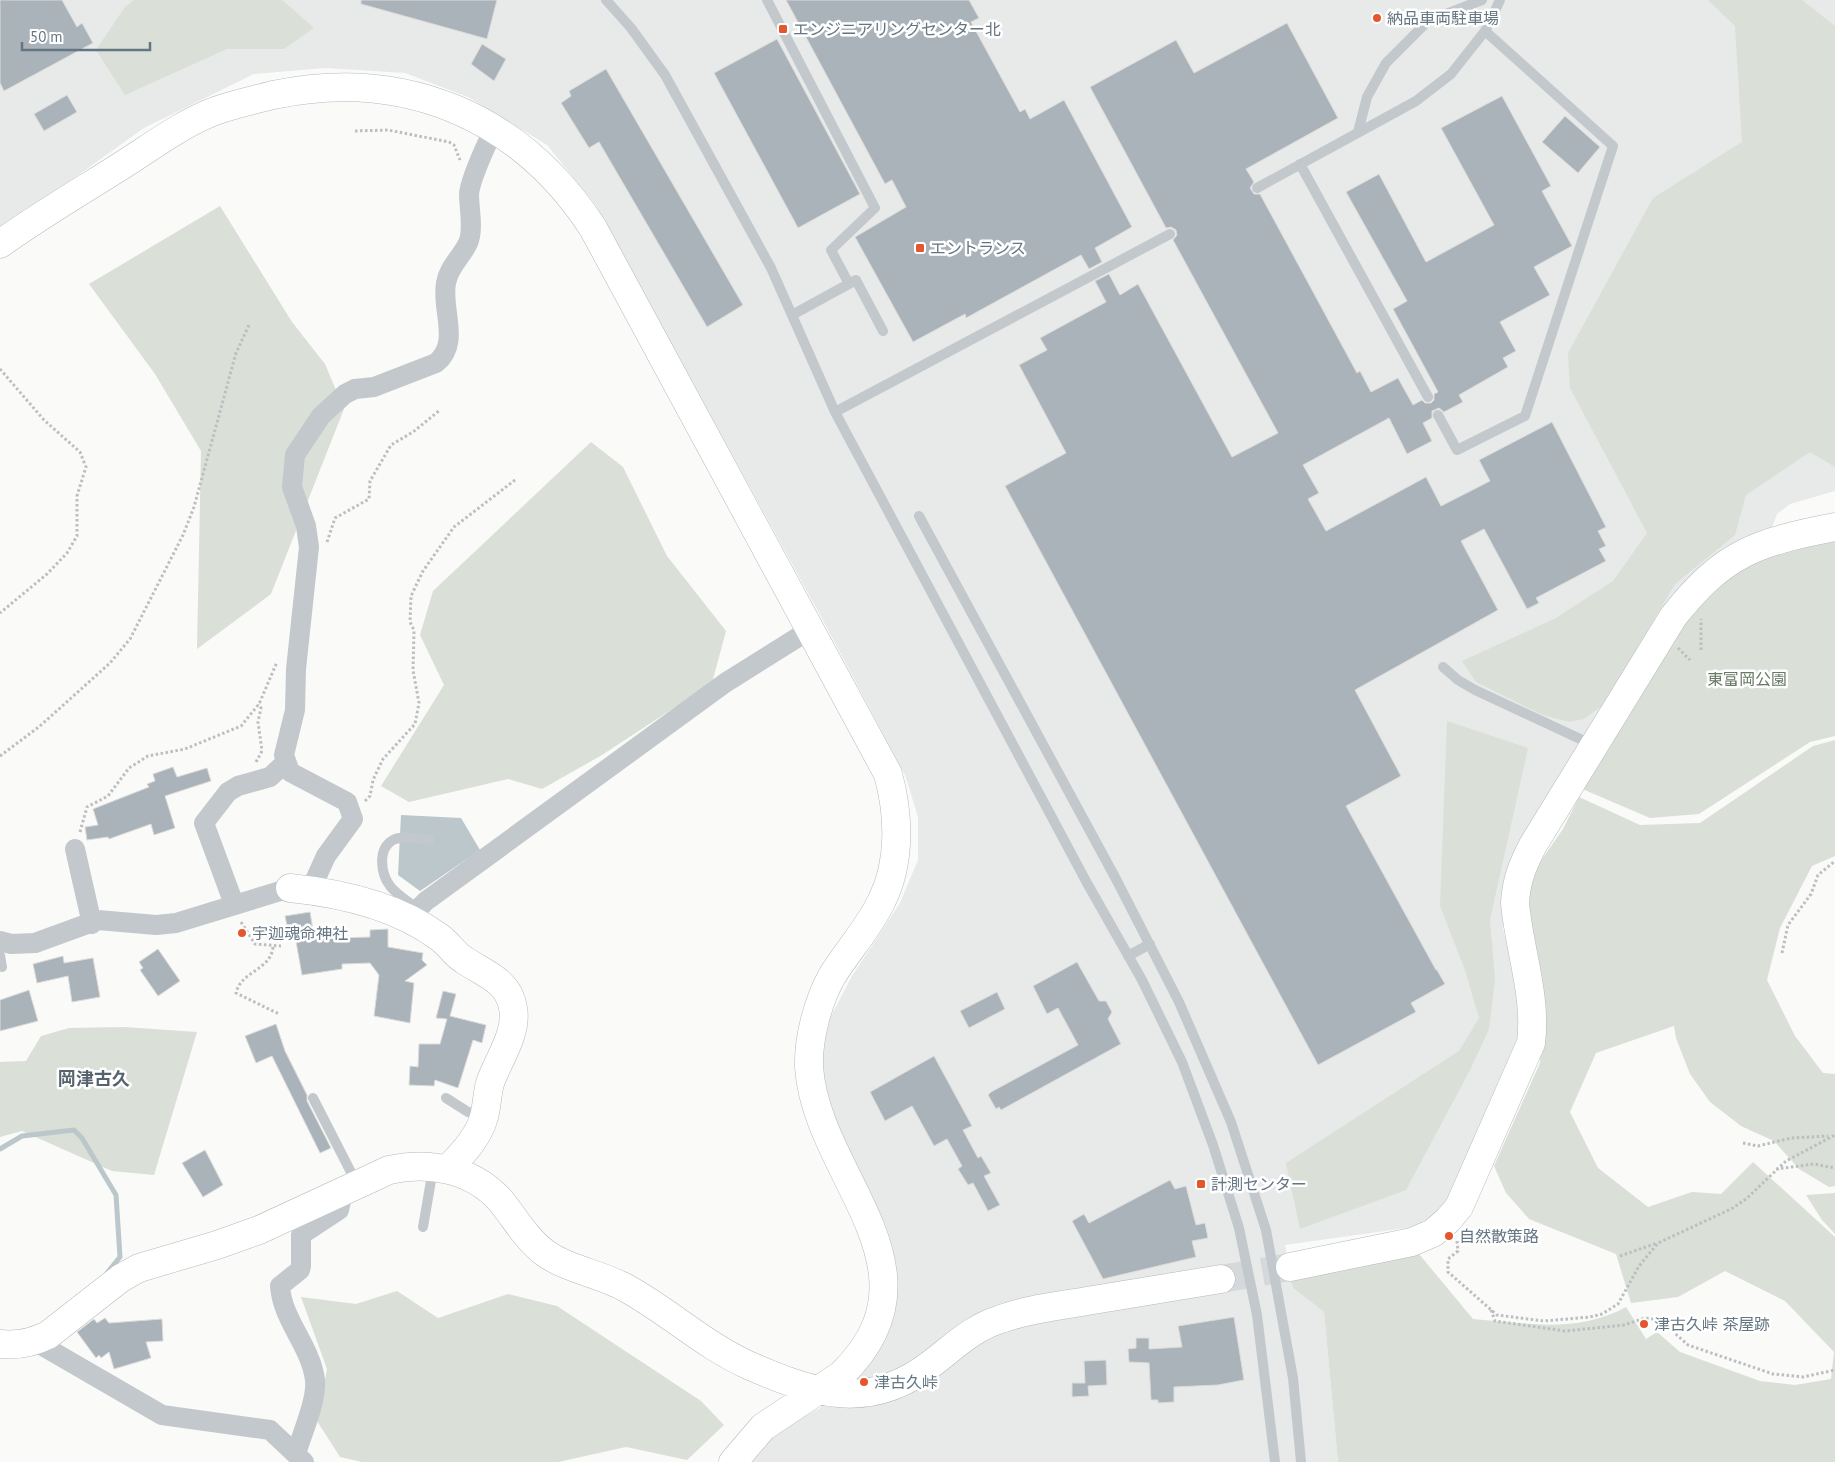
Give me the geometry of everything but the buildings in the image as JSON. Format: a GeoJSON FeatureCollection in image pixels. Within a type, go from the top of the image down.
{"type":"FeatureCollection","features":[{"type":"Feature","properties":{"kind":"street"},"geometry":{"type":"LineString","coordinates":[[0,244],[192,121],[239,103],[289,92],[352,86],[381,89],[435,101],[457,109],[495,130],[535,159],[579,207],[593,228],[888,774],[896,812],[893,864],[883,900],[832,977],[817,1015],[809,1066],[817,1107],[879,1248],[883,1291],[875,1326],[866,1344],[841,1375],[762,1427],[734,1462]]}},
{"type":"Feature","properties":{"kind":"street"},"geometry":{"type":"LineString","coordinates":[[1,945],[35,943],[92,924],[98,920],[156,925],[238,916],[300,889],[352,819],[347,802],[290,772],[285,763],[284,755],[295,710],[296,668],[309,547],[306,526],[292,487],[295,456],[321,416],[345,394],[355,389],[374,387],[436,363],[443,357],[450,341],[444,294],[450,270],[469,242],[469,191],[489,138],[495,130]]}},
{"type":"Feature","properties":{"kind":"street"},"geometry":{"type":"LineString","coordinates":[[1290,1267],[1412,1242],[1433,1233],[1459,1207],[1531,1043],[1533,1024],[1531,1004],[1515,903],[1515,888],[1533,845],[1673,617],[1688,598],[1718,570],[1741,553],[1782,537],[1835,527]]}},
{"type":"Feature","properties":{"kind":"street"},"geometry":{"type":"LineString","coordinates":[[415,914],[725,683],[811,630]]}},
{"type":"Feature","properties":{"kind":"street"},"geometry":{"type":"LineString","coordinates":[[238,916],[204,823],[228,792],[238,786],[266,779],[285,763]]}},
{"type":"Feature","properties":{"kind":"street"},"geometry":{"type":"LineString","coordinates":[[75,849],[92,924]]}},
{"type":"Feature","properties":{"kind":"street"},"geometry":{"type":"LineString","coordinates":[[300,889],[415,914],[458,956],[501,982],[513,1006],[515,1018],[490,1084],[485,1114],[480,1128],[470,1145],[441,1168]]}},
{"type":"Feature","properties":{"kind":"street"},"geometry":{"type":"LineString","coordinates":[[0,1344],[16,1346],[36,1342],[48,1336],[121,1278],[139,1268],[217,1245],[259,1230],[389,1170],[408,1166],[441,1168],[460,1173],[490,1190],[532,1242],[547,1254],[622,1286],[645,1298],[685,1328],[746,1364],[817,1391],[861,1394],[893,1388],[915,1376],[977,1328],[1003,1318],[1066,1304],[1221,1279]]}},
{"type":"Feature","properties":{"kind":"street"},"geometry":{"type":"LineString","coordinates":[[300,1458],[314,1396],[315,1380],[312,1367],[281,1301],[280,1286],[300,1270],[301,1235],[339,1210],[350,1188]]}},
{"type":"Feature","properties":{"kind":"street"},"geometry":{"type":"LineString","coordinates":[[36,1342],[162,1415],[270,1430],[300,1458]]}},
{"type":"Feature","properties":{"kind":"lane"},"geometry":{"type":"LineString","coordinates":[[606,0],[631,28],[665,75],[771,268],[835,412],[1082,874],[1128,956],[1182,1062],[1213,1145],[1239,1228],[1257,1315],[1275,1462]]}},
{"type":"Feature","properties":{"kind":"lane"},"geometry":{"type":"LineString","coordinates":[[767,0],[875,208],[831,250],[849,284]]}},
{"type":"Feature","properties":{"kind":"lane"},"geometry":{"type":"LineString","coordinates":[[1358,132],[1367,97],[1386,63],[1428,21],[1482,0]]}},
{"type":"Feature","properties":{"kind":"lane"},"geometry":{"type":"LineString","coordinates":[[1257,188],[1416,101],[1450,74],[1484,31],[1500,0]]}},
{"type":"Feature","properties":{"kind":"lane"},"geometry":{"type":"LineString","coordinates":[[1438,415],[1457,450],[1525,416],[1613,146],[1484,31]]}},
{"type":"Feature","properties":{"kind":"lane"},"geometry":{"type":"LineString","coordinates":[[1300,164],[1428,397]]}},
{"type":"Feature","properties":{"kind":"lane"},"geometry":{"type":"LineString","coordinates":[[835,412],[1170,234]]}},
{"type":"Feature","properties":{"kind":"lane"},"geometry":{"type":"LineString","coordinates":[[792,315],[856,280],[883,331]]}},
{"type":"Feature","properties":{"kind":"lane"},"geometry":{"type":"LineString","coordinates":[[919,516],[1150,944],[1214,1079],[1237,1141],[1266,1230],[1292,1378],[1301,1462]]}},
{"type":"Feature","properties":{"kind":"lane"},"geometry":{"type":"LineString","coordinates":[[1443,667],[1458,680],[1474,690],[1594,746]]}},
{"type":"Feature","properties":{"kind":"lane"},"geometry":{"type":"LineString","coordinates":[[415,914],[391,888],[384,877],[382,860],[388,844],[393,840],[400,838],[429,840]]}},
{"type":"Feature","properties":{"kind":"lane"},"geometry":{"type":"LineString","coordinates":[[1128,956],[1150,944]]}},
{"type":"Feature","properties":{"kind":"lane"},"geometry":{"type":"LineString","coordinates":[[1,945],[2,967]]}},
{"type":"Feature","properties":{"kind":"lane"},"geometry":{"type":"LineString","coordinates":[[312,1098],[350,1188]]}},
{"type":"Feature","properties":{"kind":"lane"},"geometry":{"type":"LineString","coordinates":[[446,1098],[468,1112],[485,1114]]}},
{"type":"Feature","properties":{"kind":"lane"},"geometry":{"type":"LineString","coordinates":[[423,1227],[441,1168]]}},
{"type":"Feature","properties":{"kind":"path"},"geometry":{"type":"LineString","coordinates":[[355,130],[388,130],[449,142],[454,145],[458,152],[466,180],[471,185]]}},
{"type":"Feature","properties":{"kind":"path"},"geometry":{"type":"LineString","coordinates":[[0,756],[40,726],[103,670],[130,639],[183,535],[194,507],[236,353],[249,325]]}},
{"type":"Feature","properties":{"kind":"path"},"geometry":{"type":"LineString","coordinates":[[0,369],[44,420],[80,452],[86,467],[77,496],[77,536],[66,553],[47,574],[0,613]]}},
{"type":"Feature","properties":{"kind":"path"},"geometry":{"type":"LineString","coordinates":[[335,518],[369,500],[370,481],[391,446],[413,432],[440,410]]}},
{"type":"Feature","properties":{"kind":"path"},"geometry":{"type":"LineString","coordinates":[[352,819],[370,796],[373,780],[383,759],[415,724],[419,703],[413,670],[414,630],[410,622],[411,596],[415,587],[423,571],[454,527],[515,480]]}},
{"type":"Feature","properties":{"kind":"path"},"geometry":{"type":"LineString","coordinates":[[325,546],[336,510]]}},
{"type":"Feature","properties":{"kind":"path"},"geometry":{"type":"LineString","coordinates":[[1701,650],[1700,622],[1702,617]]}},
{"type":"Feature","properties":{"kind":"path"},"geometry":{"type":"LineString","coordinates":[[75,849],[87,807],[108,796],[129,768],[148,756],[185,749],[241,726],[259,704],[277,663],[278,654]]}},
{"type":"Feature","properties":{"kind":"path"},"geometry":{"type":"LineString","coordinates":[[259,704],[261,708],[258,722],[262,751],[253,767],[254,770],[263,772],[266,779]]}},
{"type":"Feature","properties":{"kind":"path"},"geometry":{"type":"LineString","coordinates":[[1782,953],[1788,925],[1811,894],[1818,875],[1835,861]]}},
{"type":"Feature","properties":{"kind":"path"},"geometry":{"type":"LineString","coordinates":[[238,916],[242,930]]}},
{"type":"Feature","properties":{"kind":"path"},"geometry":{"type":"LineString","coordinates":[[238,916],[253,942],[273,947],[281,946]]}},
{"type":"Feature","properties":{"kind":"path"},"geometry":{"type":"LineString","coordinates":[[273,947],[268,962],[242,982],[236,993],[279,1014]]}},
{"type":"Feature","properties":{"kind":"path"},"geometry":{"type":"LineString","coordinates":[[1743,1144],[1758,1146],[1791,1138],[1833,1136]]}},
{"type":"Feature","properties":{"kind":"path"},"geometry":{"type":"LineString","coordinates":[[1620,1256],[1658,1243],[1731,1209],[1746,1199],[1775,1169],[1801,1151],[1833,1136]]}},
{"type":"Feature","properties":{"kind":"path"},"geometry":{"type":"LineString","coordinates":[[1775,1169],[1814,1164],[1835,1168]]}},
{"type":"Feature","properties":{"kind":"path"},"geometry":{"type":"LineString","coordinates":[[1448,1220],[1455,1231],[1458,1252],[1448,1259],[1448,1272],[1497,1315],[1544,1320],[1582,1318],[1610,1311],[1624,1296],[1639,1266],[1658,1243]]}},
{"type":"Feature","properties":{"kind":"path"},"geometry":{"type":"LineString","coordinates":[[1491,1310],[1495,1321],[1565,1331],[1624,1325],[1645,1318],[1660,1320],[1688,1345],[1773,1374],[1803,1377],[1835,1370]]}},
{"type":"Feature","properties":{"kind":"shaded area"},"geometry":{"type":"Polygon","coordinates":[[[0,0],[1835,0],[1835,491],[1790,504],[1777,514],[1771,530],[1508,876],[1503,929],[1523,1006],[1519,1053],[1443,1210],[1413,1227],[1285,1245],[1293,1288],[1324,1312],[1338,1462],[747,1462],[757,1450],[783,1428],[820,1408],[876,1355],[888,1332],[893,1304],[890,1249],[886,1229],[828,1114],[819,1080],[821,1052],[830,1018],[852,976],[900,903],[918,860],[918,817],[905,775],[826,626],[595,204],[547,145],[468,97],[405,73],[325,68],[254,74],[144,128],[0,231],[0,0]]]}},
{"type":"Feature","properties":{"kind":"shaded area"},"geometry":{"type":"Polygon","coordinates":[[[401,815],[461,818],[480,850],[420,891],[398,875],[401,815]]]}},
{"type":"Feature","properties":{"kind":"green space"},"geometry":{"type":"Polygon","coordinates":[[[134,0],[282,0],[314,28],[284,49],[227,49],[125,95],[96,50],[125,7],[134,0]]]}},
{"type":"Feature","properties":{"kind":"green space"},"geometry":{"type":"Polygon","coordinates":[[[1708,0],[1802,0],[1835,26],[1835,467],[1810,452],[1746,495],[1735,535],[1675,584],[1603,705],[1584,719],[1569,722],[1543,715],[1476,682],[1462,661],[1556,618],[1613,581],[1647,533],[1570,388],[1568,353],[1653,198],[1742,142],[1735,26],[1708,0]]]}},
{"type":"Feature","properties":{"kind":"green space"},"geometry":{"type":"Polygon","coordinates":[[[220,206],[292,322],[325,364],[344,409],[271,594],[197,649],[201,451],[155,374],[89,284],[220,206]]]}},
{"type":"Feature","properties":{"kind":"green space"},"geometry":{"type":"Polygon","coordinates":[[[591,442],[623,467],[667,556],[726,631],[712,683],[602,755],[542,789],[508,779],[409,802],[381,786],[444,685],[420,635],[433,591],[591,442]]]}},
{"type":"Feature","properties":{"kind":"green space","name":"東富岡公園"},"geometry":{"type":"Polygon","coordinates":[[[1835,535],[1835,736],[1810,742],[1699,814],[1650,818],[1580,788],[1694,604],[1756,557],[1835,535]]]}},
{"type":"Feature","properties":{"kind":"green space"},"geometry":{"type":"Polygon","coordinates":[[[1447,721],[1528,748],[1490,920],[1495,979],[1489,1029],[1471,1068],[1406,1190],[1300,1229],[1286,1163],[1459,1051],[1479,1018],[1465,970],[1440,906],[1447,721]]]}},
{"type":"Feature","properties":{"kind":"green space"},"geometry":{"type":"Polygon","coordinates":[[[1835,740],[1835,856],[1812,866],[1780,928],[1767,980],[1795,1036],[1823,1073],[1835,1074],[1835,1186],[1829,1187],[1799,1169],[1774,1141],[1741,1126],[1710,1102],[1690,1074],[1676,1038],[1674,1026],[1596,1053],[1570,1112],[1598,1168],[1648,1207],[1692,1192],[1721,1194],[1753,1162],[1835,1237],[1835,1462],[1338,1462],[1324,1312],[1293,1288],[1291,1281],[1419,1254],[1473,1319],[1551,1325],[1570,1324],[1589,1321],[1626,1307],[1646,1339],[1657,1332],[1680,1352],[1760,1381],[1795,1385],[1831,1379],[1834,1352],[1785,1301],[1725,1271],[1678,1297],[1631,1303],[1616,1254],[1529,1219],[1506,1193],[1494,1166],[1540,1063],[1543,1007],[1527,922],[1531,875],[1563,829],[1579,797],[1640,825],[1700,823],[1813,746],[1835,740]]]}},
{"type":"Feature","properties":{"kind":"green space"},"geometry":{"type":"Polygon","coordinates":[[[124,1027],[197,1032],[154,1175],[112,1171],[22,1131],[0,1137],[0,1062],[26,1061],[41,1036],[69,1028],[124,1027]]]}},
{"type":"Feature","properties":{"kind":"green space"},"geometry":{"type":"Polygon","coordinates":[[[1835,1193],[1835,1234],[1822,1220],[1806,1195],[1835,1193]]]}},
{"type":"Feature","properties":{"kind":"green space"},"geometry":{"type":"Polygon","coordinates":[[[397,1291],[438,1318],[508,1294],[557,1306],[701,1401],[724,1425],[687,1460],[626,1447],[558,1462],[362,1462],[340,1457],[317,1421],[327,1369],[301,1297],[356,1304],[397,1291]]]}},
{"type":"Feature","properties":{"kind":"waterway"},"geometry":{"type":"LineString","coordinates":[[0,1149],[22,1136],[74,1130],[82,1138],[116,1195],[120,1257],[107,1273]]}},
{"type":"Feature","properties":{"kind":"tunnel"},"geometry":{"type":"LineString","coordinates":[[1221,1279],[1290,1267]]}},
{"type":"Feature","properties":{"kind":"place","name":"納品車両駐車場"},"geometry":{"type":"Point","coordinates":[1377,18]}},
{"type":"Feature","properties":{"kind":"place","name":"エンジニアリングセンター北"},"geometry":{"type":"Point","coordinates":[783,29]}},
{"type":"Feature","properties":{"kind":"place","name":"エントランス"},"geometry":{"type":"Point","coordinates":[920,248]}},
{"type":"Feature","properties":{"kind":"place","name":"宇迦魂命神社"},"geometry":{"type":"Point","coordinates":[242,933]}},
{"type":"Feature","properties":{"kind":"place","name":"計測センター"},"geometry":{"type":"Point","coordinates":[1201,1184]}},
{"type":"Feature","properties":{"kind":"place","name":"自然散策路"},"geometry":{"type":"Point","coordinates":[1449,1236]}},
{"type":"Feature","properties":{"kind":"place","name":"津古久峠 茶屋跡"},"geometry":{"type":"Point","coordinates":[1644,1324]}},
{"type":"Feature","properties":{"kind":"place","name":"津古久峠"},"geometry":{"type":"Point","coordinates":[864,1382]}},
{"type":"Feature","properties":{"kind":"district","name":"岡津古久"},"geometry":{"type":"Point","coordinates":[94,1078]}}]}
